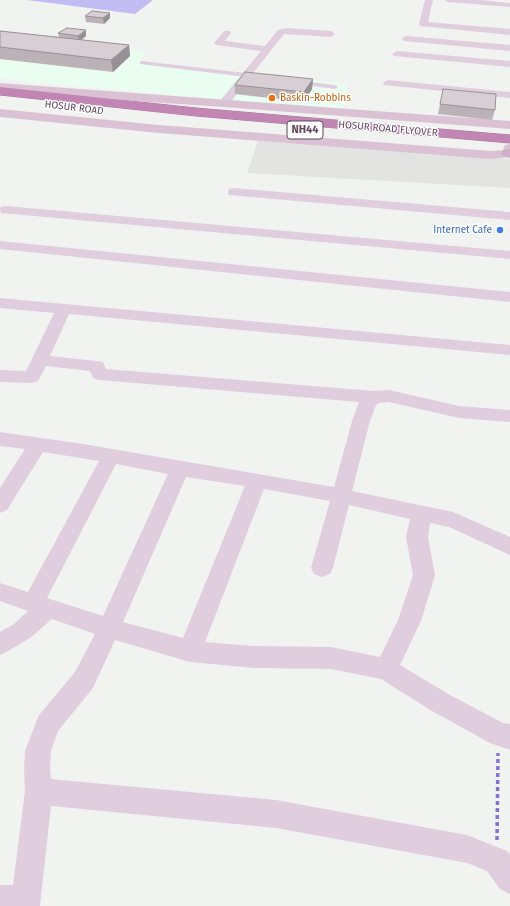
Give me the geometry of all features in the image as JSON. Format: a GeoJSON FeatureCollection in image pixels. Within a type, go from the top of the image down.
{"type":"FeatureCollection","features":[{"type":"Feature","properties":{"kind":"highway","name":"HOSUR ROAD"},"geometry":{"type":"LineString","coordinates":[[0,92],[147,112]]}},
{"type":"Feature","properties":{"kind":"highway","name":"HOSUR ROAD"},"geometry":{"type":"LineString","coordinates":[[0,100],[147,112]]}},
{"type":"Feature","properties":{"kind":"highway"},"geometry":{"type":"LineString","coordinates":[[510,131],[458,125],[198,107],[156,105],[147,112],[165,122],[190,126],[510,151]]}},
{"type":"Feature","properties":{"kind":"highway","name":"HOSUR ROAD FLYOVER"},"geometry":{"type":"LineString","coordinates":[[147,112],[417,135],[510,139]]}},
{"type":"Feature","properties":{"kind":"highway","name":"HOSUR ROAD FLYOVER"},"geometry":{"type":"LineString","coordinates":[[417,135],[510,151]]}},
{"type":"Feature","properties":{"kind":"street"},"geometry":{"type":"LineString","coordinates":[[429,0],[423,24],[461,27],[496,27],[510,32]]}},
{"type":"Feature","properties":{"kind":"street"},"geometry":{"type":"LineString","coordinates":[[448,0],[510,6]]}},
{"type":"Feature","properties":{"kind":"street"},"geometry":{"type":"LineString","coordinates":[[450,58],[454,43],[461,27]]}},
{"type":"Feature","properties":{"kind":"street"},"geometry":{"type":"LineString","coordinates":[[495,40],[496,27]]}},
{"type":"Feature","properties":{"kind":"street"},"geometry":{"type":"LineString","coordinates":[[224,103],[248,77],[267,49],[284,31],[331,34]]}},
{"type":"Feature","properties":{"kind":"street"},"geometry":{"type":"LineString","coordinates":[[227,33],[219,43],[267,49]]}},
{"type":"Feature","properties":{"kind":"street"},"geometry":{"type":"LineString","coordinates":[[407,39],[510,48]]}},
{"type":"Feature","properties":{"kind":"street"},"geometry":{"type":"LineString","coordinates":[[397,54],[510,64]]}},
{"type":"Feature","properties":{"kind":"street"},"geometry":{"type":"LineString","coordinates":[[388,83],[510,95]]}},
{"type":"Feature","properties":{"kind":"street"},"geometry":{"type":"LineString","coordinates":[[0,87],[224,103],[458,125],[510,125]]}},
{"type":"Feature","properties":{"kind":"street"},"geometry":{"type":"LineString","coordinates":[[0,114],[159,129],[491,156],[510,151]]}},
{"type":"Feature","properties":{"kind":"street"},"geometry":{"type":"LineString","coordinates":[[234,192],[510,216]]}},
{"type":"Feature","properties":{"kind":"street"},"geometry":{"type":"LineString","coordinates":[[6,210],[510,255]]}},
{"type":"Feature","properties":{"kind":"street"},"geometry":{"type":"LineString","coordinates":[[0,245],[510,297]]}},
{"type":"Feature","properties":{"kind":"street"},"geometry":{"type":"LineString","coordinates":[[0,302],[510,350]]}},
{"type":"Feature","properties":{"kind":"street"},"geometry":{"type":"LineString","coordinates":[[0,376],[32,377],[64,308]]}},
{"type":"Feature","properties":{"kind":"street"},"geometry":{"type":"LineString","coordinates":[[40,360],[96,366],[99,374],[374,397],[389,396],[459,412],[510,416]]}},
{"type":"Feature","properties":{"kind":"street"},"geometry":{"type":"LineString","coordinates":[[322,568],[361,421],[368,402],[374,397]]}},
{"type":"Feature","properties":{"kind":"street"},"geometry":{"type":"LineString","coordinates":[[0,439],[111,456],[180,469],[257,480],[342,496],[453,520],[510,546]]}},
{"type":"Feature","properties":{"kind":"street"},"geometry":{"type":"LineString","coordinates":[[0,505],[38,444]]}},
{"type":"Feature","properties":{"kind":"street"},"geometry":{"type":"LineString","coordinates":[[0,644],[22,631],[40,606],[111,456]]}},
{"type":"Feature","properties":{"kind":"street"},"geometry":{"type":"LineString","coordinates":[[24,906],[39,791],[37,768],[38,751],[48,724],[84,680],[95,660],[180,469]]}},
{"type":"Feature","properties":{"kind":"street"},"geometry":{"type":"LineString","coordinates":[[190,651],[257,480]]}},
{"type":"Feature","properties":{"kind":"street"},"geometry":{"type":"LineString","coordinates":[[386,669],[409,621],[424,575],[417,537],[421,514]]}},
{"type":"Feature","properties":{"kind":"street"},"geometry":{"type":"LineString","coordinates":[[0,592],[108,628],[190,651],[254,657],[331,658],[386,669],[441,703],[504,736]]}},
{"type":"Feature","properties":{"kind":"street"},"geometry":{"type":"LineString","coordinates":[[39,791],[276,814],[467,849],[503,870]]}},
{"type":"Feature","properties":{"kind":"street"},"geometry":{"type":"LineString","coordinates":[[0,900],[11,899],[20,902],[24,906]]}},
{"type":"Feature","properties":{"kind":"lane"},"geometry":{"type":"LineString","coordinates":[[142,63],[248,77]]}},
{"type":"Feature","properties":{"kind":"lane"},"geometry":{"type":"LineString","coordinates":[[297,83],[335,87]]}},
{"type":"Feature","properties":{"kind":"path"},"geometry":{"type":"LineString","coordinates":[[503,870],[504,736]]}},
{"type":"Feature","properties":{"kind":"shaded area"},"geometry":{"type":"Polygon","coordinates":[[[27,0],[153,0],[135,14],[27,0]]]}},
{"type":"Feature","properties":{"kind":"shaded area"},"geometry":{"type":"Polygon","coordinates":[[[0,35],[146,52],[139,61],[347,84],[342,110],[27,82],[0,78],[0,35]]]}},
{"type":"Feature","properties":{"kind":"shaded area"},"geometry":{"type":"Polygon","coordinates":[[[259,138],[510,159],[510,188],[247,173],[259,138]]]}},
{"type":"Feature","properties":{"kind":"building"},"geometry":{"type":"Polygon","coordinates":[[[92,11],[110,13],[103,18],[85,16],[92,11]]]}},
{"type":"Feature","properties":{"kind":"building"},"geometry":{"type":"Polygon","coordinates":[[[67,28],[86,30],[78,36],[58,33],[67,28]]]}},
{"type":"Feature","properties":{"kind":"building"},"geometry":{"type":"Polygon","coordinates":[[[0,31],[129,45],[111,60],[0,47],[0,31]]]}},
{"type":"Feature","properties":{"kind":"building"},"geometry":{"type":"Polygon","coordinates":[[[245,72],[313,79],[304,92],[235,85],[245,72]]]}},
{"type":"Feature","properties":{"kind":"building"},"geometry":{"type":"Polygon","coordinates":[[[443,89],[496,94],[495,110],[440,104],[443,89]]]}},
{"type":"Feature","properties":{"kind":"place","name":"Baskin-Robbins"},"geometry":{"type":"Point","coordinates":[272,98]}},
{"type":"Feature","properties":{"kind":"place","name":"Internet Cafe"},"geometry":{"type":"Point","coordinates":[500,230]}}]}
